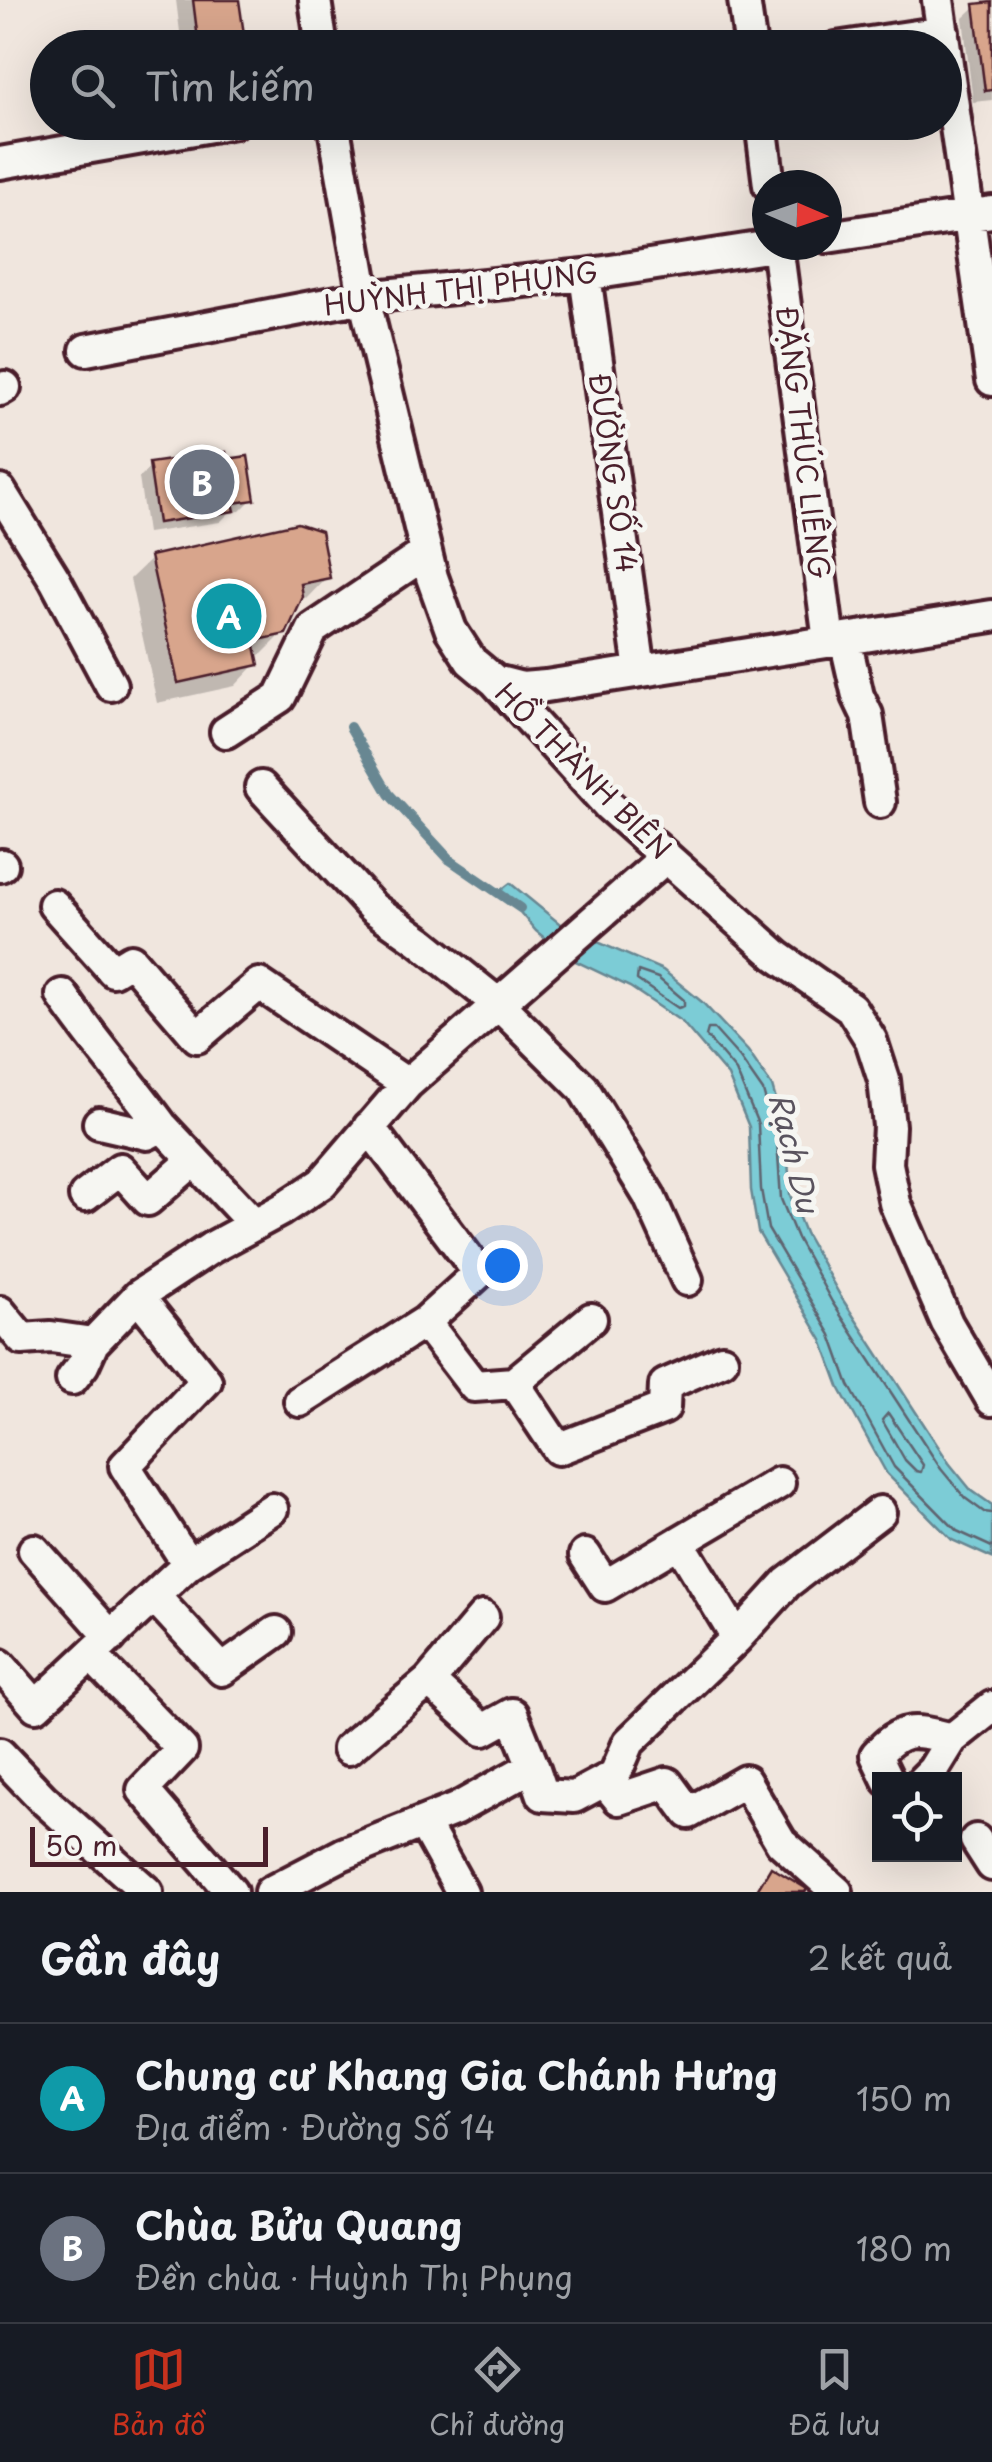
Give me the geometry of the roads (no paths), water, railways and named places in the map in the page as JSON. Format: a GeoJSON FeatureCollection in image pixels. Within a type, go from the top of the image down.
{"type":"FeatureCollection","features":[{"type":"Feature","properties":{"kind":"street"},"geometry":{"type":"LineString","coordinates":[[315,0],[319,30]]}},
{"type":"Feature","properties":{"kind":"street"},"geometry":{"type":"LineString","coordinates":[[744,0],[748,30]]}},
{"type":"Feature","properties":{"kind":"street"},"geometry":{"type":"LineString","coordinates":[[938,0],[943,30]]}},
{"type":"Feature","properties":{"kind":"street"},"geometry":{"type":"LineString","coordinates":[[962,125],[980,214],[992,380]]}},
{"type":"Feature","properties":{"kind":"street"},"geometry":{"type":"LineString","coordinates":[[0,163],[131,140]]}},
{"type":"Feature","properties":{"kind":"street","name":"HỒ THÀNH BIÊN"},"geometry":{"type":"LineString","coordinates":[[336,140],[364,297],[426,553],[451,630],[471,661],[495,681],[608,804],[777,956],[851,1008],[871,1040],[884,1080],[888,1164],[895,1203],[958,1343],[992,1400]]}},
{"type":"Feature","properties":{"kind":"street"},"geometry":{"type":"LineString","coordinates":[[763,140],[767,170]]}},
{"type":"Feature","properties":{"kind":"street"},"geometry":{"type":"LineString","coordinates":[[842,235],[980,214]]}},
{"type":"Feature","properties":{"kind":"street","name":"HUỲNH THỊ PHỤNG"},"geometry":{"type":"LineString","coordinates":[[86,350],[364,297],[586,275],[752,249]]}},
{"type":"Feature","properties":{"kind":"street","name":"ĐẶNG THÚC LIÊNG"},"geometry":{"type":"LineString","coordinates":[[779,260],[837,640],[867,715],[880,802]]}},
{"type":"Feature","properties":{"kind":"street","name":"ĐƯỜNG SỐ 14"},"geometry":{"type":"LineString","coordinates":[[586,275],[640,671]]}},
{"type":"Feature","properties":{"kind":"street"},"geometry":{"type":"LineString","coordinates":[[0,490],[55,580],[110,684]]}},
{"type":"Feature","properties":{"kind":"street"},"geometry":{"type":"LineString","coordinates":[[226,732],[280,697],[313,629],[426,553]]}},
{"type":"Feature","properties":{"kind":"street"},"geometry":{"type":"LineString","coordinates":[[495,681],[522,688],[992,616]]}},
{"type":"Feature","properties":{"kind":"street"},"geometry":{"type":"LineString","coordinates":[[262,787],[373,908],[497,1004],[584,1088],[649,1196],[687,1280]]}},
{"type":"Feature","properties":{"kind":"street"},"geometry":{"type":"LineString","coordinates":[[72,1379],[93,1342],[138,1296],[210,1248],[322,1183],[406,1084],[666,856]]}},
{"type":"Feature","properties":{"kind":"street"},"geometry":{"type":"LineString","coordinates":[[54,905],[113,971],[130,960],[197,1037],[259,984],[406,1084]]}},
{"type":"Feature","properties":{"kind":"street"},"geometry":{"type":"LineString","coordinates":[[62,996],[91,1039],[124,1073],[162,1126],[254,1224]]}},
{"type":"Feature","properties":{"kind":"street"},"geometry":{"type":"LineString","coordinates":[[99,1124],[146,1134],[162,1126]]}},
{"type":"Feature","properties":{"kind":"street"},"geometry":{"type":"LineString","coordinates":[[300,1401],[425,1322],[480,1273],[369,1126]]}},
{"type":"Feature","properties":{"kind":"street"},"geometry":{"type":"LineString","coordinates":[[85,1196],[120,1169],[148,1200],[194,1160]]}},
{"type":"Feature","properties":{"kind":"street"},"geometry":{"type":"LineString","coordinates":[[138,1296],[206,1382],[126,1466],[188,1564]]}},
{"type":"Feature","properties":{"kind":"street"},"geometry":{"type":"LineString","coordinates":[[0,1312],[22,1339],[93,1342]]}},
{"type":"Feature","properties":{"kind":"street"},"geometry":{"type":"LineString","coordinates":[[425,1322],[474,1386],[514,1383],[591,1319]]}},
{"type":"Feature","properties":{"kind":"street"},"geometry":{"type":"LineString","coordinates":[[958,1343],[992,1346]]}},
{"type":"Feature","properties":{"kind":"street"},"geometry":{"type":"LineString","coordinates":[[514,1383],[558,1450],[664,1408],[665,1385],[722,1360]]}},
{"type":"Feature","properties":{"kind":"street"},"geometry":{"type":"LineString","coordinates":[[584,1555],[605,1586],[779,1483]]}},
{"type":"Feature","properties":{"kind":"street"},"geometry":{"type":"LineString","coordinates":[[0,1665],[36,1706],[188,1564],[272,1509]]}},
{"type":"Feature","properties":{"kind":"street"},"geometry":{"type":"LineString","coordinates":[[429,1681],[483,1730],[512,1714],[544,1795],[574,1797],[614,1776],[628,1742],[736,1638],[787,1582],[880,1512]]}},
{"type":"Feature","properties":{"kind":"street"},"geometry":{"type":"LineString","coordinates":[[679,1542],[736,1638]]}},
{"type":"Feature","properties":{"kind":"street"},"geometry":{"type":"LineString","coordinates":[[34,1550],[101,1646],[182,1749],[143,1790],[231,1892]]}},
{"type":"Feature","properties":{"kind":"street"},"geometry":{"type":"LineString","coordinates":[[154,1596],[222,1670],[276,1632]]}},
{"type":"Feature","properties":{"kind":"street"},"geometry":{"type":"LineString","coordinates":[[348,1749],[429,1681],[483,1617]]}},
{"type":"Feature","properties":{"kind":"street"},"geometry":{"type":"LineString","coordinates":[[931,1772],[952,1740],[992,1706]]}},
{"type":"Feature","properties":{"kind":"street"},"geometry":{"type":"LineString","coordinates":[[884,1772],[876,1755],[890,1739],[907,1730],[952,1740]]}},
{"type":"Feature","properties":{"kind":"street"},"geometry":{"type":"LineString","coordinates":[[0,1754],[43,1799],[147,1892]]}},
{"type":"Feature","properties":{"kind":"street"},"geometry":{"type":"LineString","coordinates":[[270,1892],[343,1854],[456,1808],[533,1766]]}},
{"type":"Feature","properties":{"kind":"street"},"geometry":{"type":"LineString","coordinates":[[604,1782],[619,1799],[667,1783],[689,1812],[745,1781],[781,1842],[838,1892]]}},
{"type":"Feature","properties":{"kind":"street"},"geometry":{"type":"LineString","coordinates":[[424,1822],[462,1892]]}},
{"type":"Feature","properties":{"kind":"street"},"geometry":{"type":"LineString","coordinates":[[984,1892],[992,1884]]}},
{"type":"Feature","properties":{"kind":"water"},"geometry":{"type":"Polygon","coordinates":[[[510,883],[565,928],[663,970],[702,1002],[748,1051],[772,1086],[787,1139],[790,1195],[805,1233],[841,1297],[949,1463],[971,1490],[992,1505],[992,1558],[952,1540],[887,1474],[840,1389],[822,1340],[758,1232],[751,1190],[749,1127],[728,1076],[682,1022],[630,987],[569,958],[536,931],[501,890],[510,883]]]}},
{"type":"Feature","properties":{"kind":"waterway","name":"Rạch Du"},"geometry":{"type":"LineString","coordinates":[[350,727],[389,794],[450,860],[520,908]]}},
{"type":"Feature","properties":{"kind":"place","name":"Chùa Bửu Quang"},"geometry":{"type":"Point","coordinates":[202,482]}},
{"type":"Feature","properties":{"kind":"place","name":"Chung cư Khang Gia Chánh Hưng"},"geometry":{"type":"Point","coordinates":[229,616]}}]}
